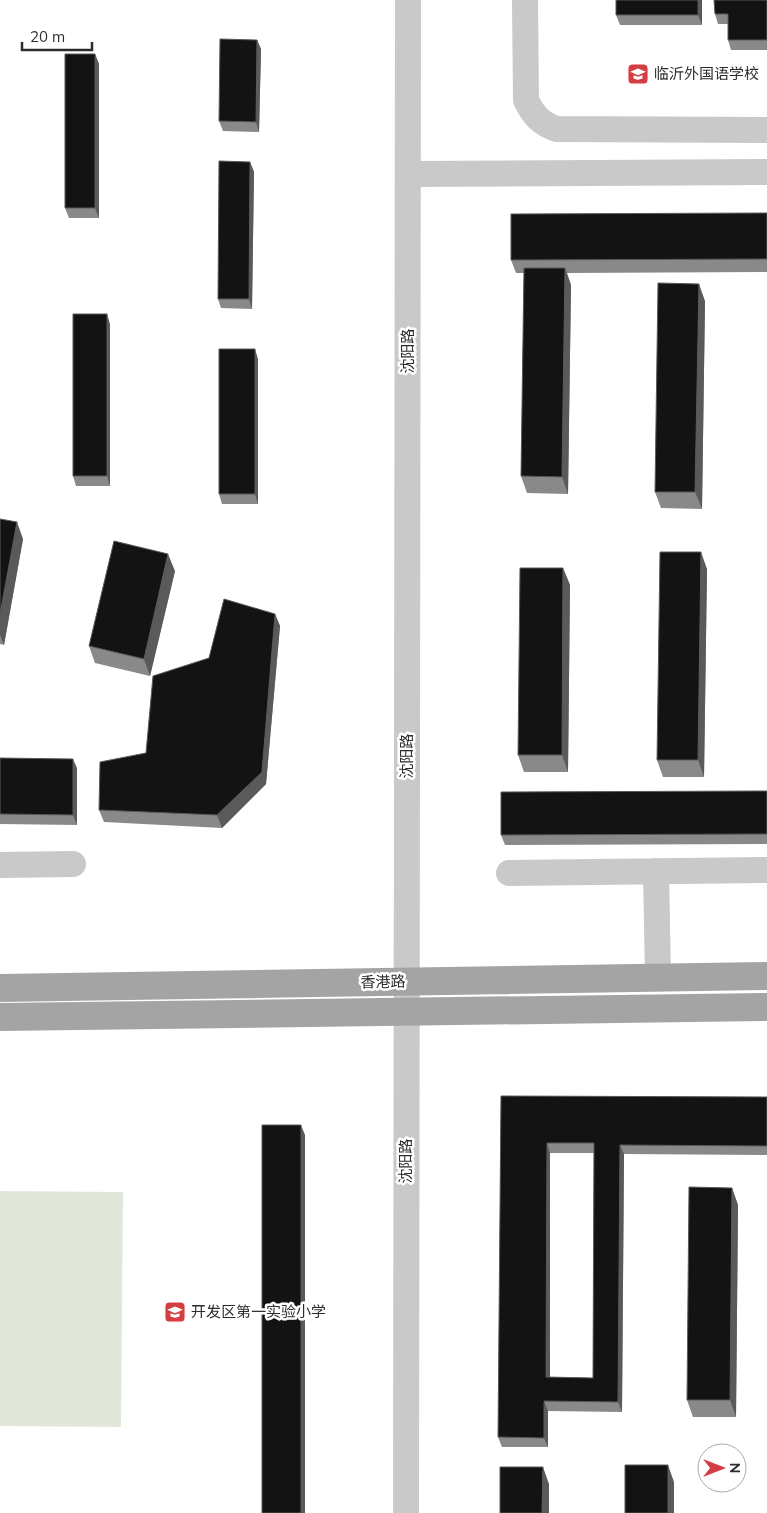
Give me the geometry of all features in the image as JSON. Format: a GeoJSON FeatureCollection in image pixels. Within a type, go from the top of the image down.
{"type":"FeatureCollection","features":[{"type":"Feature","properties":{"kind":"main road","name":"香港路"},"geometry":{"type":"LineString","coordinates":[[0,988],[767,976]]}},
{"type":"Feature","properties":{"kind":"main road","name":"香港路"},"geometry":{"type":"LineString","coordinates":[[0,1017],[767,1007]]}},
{"type":"Feature","properties":{"kind":"street","name":"沈阳路"},"geometry":{"type":"LineString","coordinates":[[406,1513],[408,0]]}},
{"type":"Feature","properties":{"kind":"street"},"geometry":{"type":"LineString","coordinates":[[525,0],[526,100],[531,112],[547,126],[557,129],[767,130]]}},
{"type":"Feature","properties":{"kind":"street"},"geometry":{"type":"LineString","coordinates":[[409,174],[767,172]]}},
{"type":"Feature","properties":{"kind":"street"},"geometry":{"type":"LineString","coordinates":[[0,865],[73,864]]}},
{"type":"Feature","properties":{"kind":"street"},"geometry":{"type":"LineString","coordinates":[[509,873],[767,870]]}},
{"type":"Feature","properties":{"kind":"street"},"geometry":{"type":"LineString","coordinates":[[656,871],[658,977]]}},
{"type":"Feature","properties":{"kind":"shaded area"},"geometry":{"type":"Polygon","coordinates":[[[0,1191],[123,1192],[121,1427],[0,1426],[0,1191]]]}},
{"type":"Feature","properties":{"kind":"building"},"geometry":{"type":"Polygon","coordinates":[[[616,0],[698,0],[698,15],[616,15],[616,0]]]}},
{"type":"Feature","properties":{"kind":"building"},"geometry":{"type":"Polygon","coordinates":[[[714,0],[767,0],[767,40],[728,40],[728,14],[715,14],[714,0]]]}},
{"type":"Feature","properties":{"kind":"building"},"geometry":{"type":"Polygon","coordinates":[[[220,39],[257,40],[256,122],[219,121],[220,39]]]}},
{"type":"Feature","properties":{"kind":"building"},"geometry":{"type":"Polygon","coordinates":[[[65,54],[95,54],[95,208],[65,208],[65,54]]]}},
{"type":"Feature","properties":{"kind":"building"},"geometry":{"type":"Polygon","coordinates":[[[219,161],[250,162],[249,299],[218,299],[219,161]]]}},
{"type":"Feature","properties":{"kind":"building"},"geometry":{"type":"Polygon","coordinates":[[[767,213],[767,259],[511,260],[511,214],[767,213]]]}},
{"type":"Feature","properties":{"kind":"building"},"geometry":{"type":"Polygon","coordinates":[[[524,268],[565,268],[562,477],[521,476],[524,268]]]}},
{"type":"Feature","properties":{"kind":"building"},"geometry":{"type":"Polygon","coordinates":[[[658,283],[699,284],[695,492],[655,492],[658,283]]]}},
{"type":"Feature","properties":{"kind":"building"},"geometry":{"type":"Polygon","coordinates":[[[73,314],[107,314],[107,476],[73,476],[73,314]]]}},
{"type":"Feature","properties":{"kind":"building"},"geometry":{"type":"Polygon","coordinates":[[[219,349],[255,349],[255,494],[219,494],[219,349]]]}},
{"type":"Feature","properties":{"kind":"building"},"geometry":{"type":"Polygon","coordinates":[[[0,519],[17,522],[0,614],[0,519]]]}},
{"type":"Feature","properties":{"kind":"building"},"geometry":{"type":"Polygon","coordinates":[[[114,541],[168,554],[144,659],[89,646],[114,541]]]}},
{"type":"Feature","properties":{"kind":"building"},"geometry":{"type":"Polygon","coordinates":[[[660,552],[701,552],[698,760],[657,760],[660,552]]]}},
{"type":"Feature","properties":{"kind":"building"},"geometry":{"type":"Polygon","coordinates":[[[520,568],[563,568],[562,755],[518,755],[520,568]]]}},
{"type":"Feature","properties":{"kind":"building"},"geometry":{"type":"Polygon","coordinates":[[[224,599],[275,614],[262,772],[217,815],[99,810],[100,762],[146,753],[153,676],[209,658],[224,599]]]}},
{"type":"Feature","properties":{"kind":"building"},"geometry":{"type":"Polygon","coordinates":[[[0,758],[73,759],[73,815],[0,814],[0,758]]]}},
{"type":"Feature","properties":{"kind":"building"},"geometry":{"type":"Polygon","coordinates":[[[767,791],[767,834],[501,835],[501,792],[767,791]]]}},
{"type":"Feature","properties":{"kind":"building"},"geometry":{"type":"Polygon","coordinates":[[[501,1096],[767,1097],[767,1146],[620,1145],[618,1402],[544,1401],[544,1438],[498,1437],[501,1096]],[[547,1143],[546,1377],[593,1378],[594,1143],[547,1143]]]}},
{"type":"Feature","properties":{"kind":"building"},"geometry":{"type":"Polygon","coordinates":[[[262,1125],[301,1125],[301,1513],[262,1513],[262,1125]]]}},
{"type":"Feature","properties":{"kind":"building"},"geometry":{"type":"Polygon","coordinates":[[[689,1187],[732,1188],[730,1400],[687,1400],[689,1187]]]}},
{"type":"Feature","properties":{"kind":"building"},"geometry":{"type":"Polygon","coordinates":[[[625,1465],[668,1465],[668,1513],[625,1513],[625,1465]]]}},
{"type":"Feature","properties":{"kind":"building"},"geometry":{"type":"Polygon","coordinates":[[[500,1467],[543,1467],[542,1513],[500,1513],[500,1467]]]}},
{"type":"Feature","properties":{"kind":"place","name":"临沂外国语学校"},"geometry":{"type":"Point","coordinates":[638,74]}},
{"type":"Feature","properties":{"kind":"place","name":"开发区第一实验小学"},"geometry":{"type":"Point","coordinates":[175,1312]}}]}
